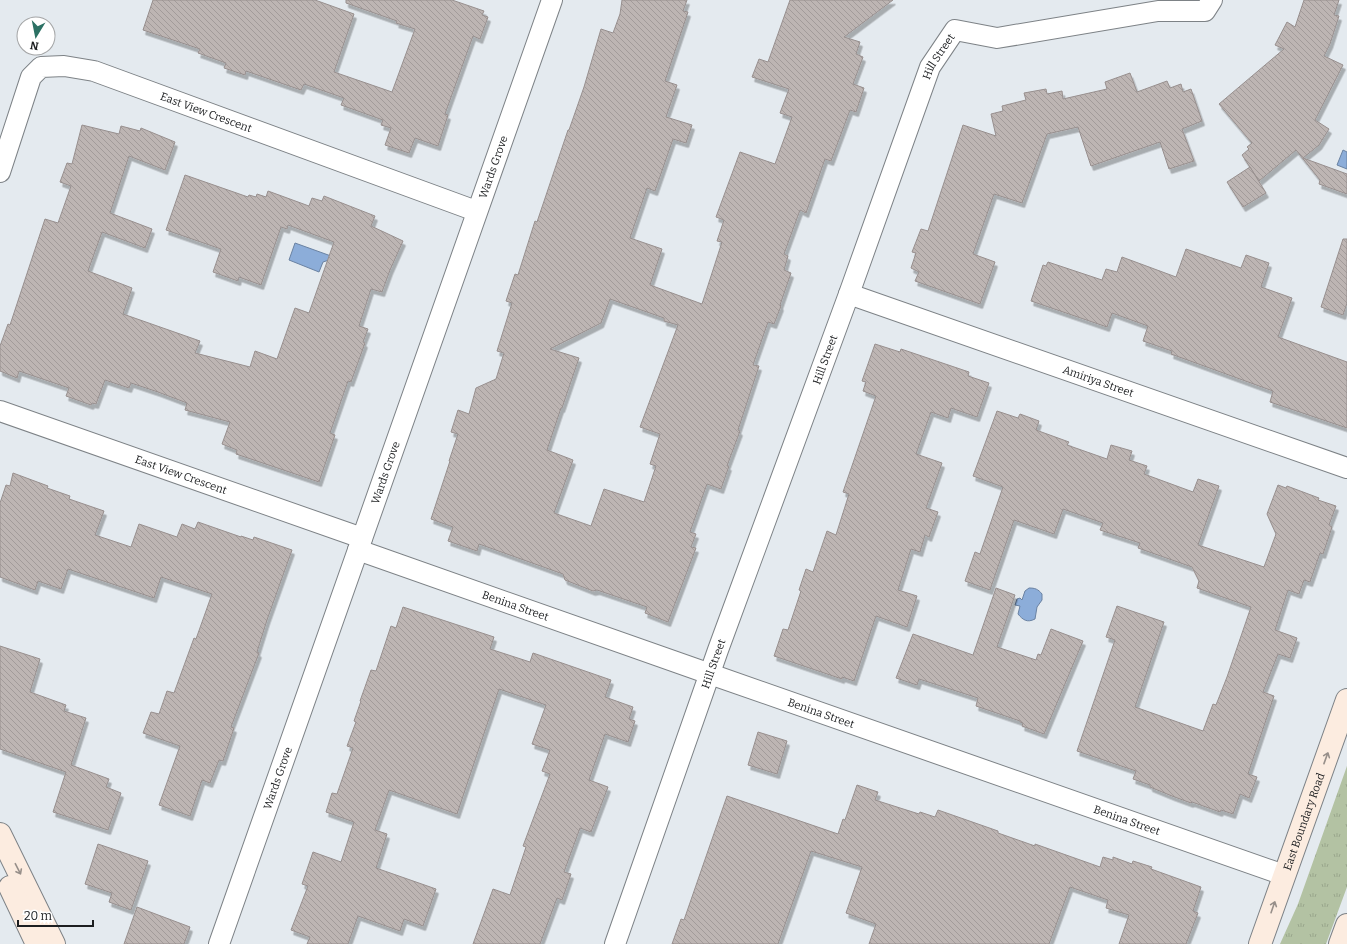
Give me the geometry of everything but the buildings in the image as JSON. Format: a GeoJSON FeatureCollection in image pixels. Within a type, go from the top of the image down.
{"type":"FeatureCollection","features":[{"type":"Feature","properties":{"kind":"main road","name":"East Boundary Road"},"geometry":{"type":"LineString","coordinates":[[1260,944],[1347,700]]}},
{"type":"Feature","properties":{"kind":"main road"},"geometry":{"type":"LineString","coordinates":[[0,834],[54,944]]}},
{"type":"Feature","properties":{"kind":"main road"},"geometry":{"type":"LineString","coordinates":[[0,867],[37,944]]}},
{"type":"Feature","properties":{"kind":"main road"},"geometry":{"type":"LineString","coordinates":[[1340,944],[1347,925]]}},
{"type":"Feature","properties":{"kind":"street","name":"Wards Grove"},"geometry":{"type":"LineString","coordinates":[[219,944],[476,211],[552,0]]}},
{"type":"Feature","properties":{"kind":"street","name":"Hill Street"},"geometry":{"type":"LineString","coordinates":[[615,944],[710,674],[930,67],[955,30],[997,38],[1158,11],[1205,11],[1212,0]]}},
{"type":"Feature","properties":{"kind":"street","name":"East View Crescent"},"geometry":{"type":"LineString","coordinates":[[0,172],[31,77],[41,67],[64,66],[94,72],[476,211]]}},
{"type":"Feature","properties":{"kind":"street","name":"Amiriya Street"},"geometry":{"type":"LineString","coordinates":[[849,294],[1347,468]]}},
{"type":"Feature","properties":{"kind":"street","name":"East View Crescent"},"geometry":{"type":"LineString","coordinates":[[0,411],[360,544]]}},
{"type":"Feature","properties":{"kind":"street","name":"Benina Street"},"geometry":{"type":"LineString","coordinates":[[360,544],[710,674],[1284,875]]}},
{"type":"Feature","properties":{"kind":"green space"},"geometry":{"type":"Polygon","coordinates":[[[1347,766],[1347,887],[1326,944],[1280,944],[1298,904],[1347,766]]]}},
{"type":"Feature","properties":{"kind":"water"},"geometry":{"type":"Polygon","coordinates":[[[1343,150],[1347,152],[1347,169],[1337,165],[1343,150]]]}},
{"type":"Feature","properties":{"kind":"water"},"geometry":{"type":"Polygon","coordinates":[[[295,243],[331,256],[329,260],[323,262],[319,272],[289,260],[295,243]]]}},
{"type":"Feature","properties":{"kind":"water"},"geometry":{"type":"Polygon","coordinates":[[[1029,588],[1039,591],[1042,594],[1042,600],[1037,607],[1035,619],[1027,621],[1018,614],[1020,606],[1015,605],[1017,599],[1020,598],[1022,600],[1025,591],[1029,588]]]}}]}
